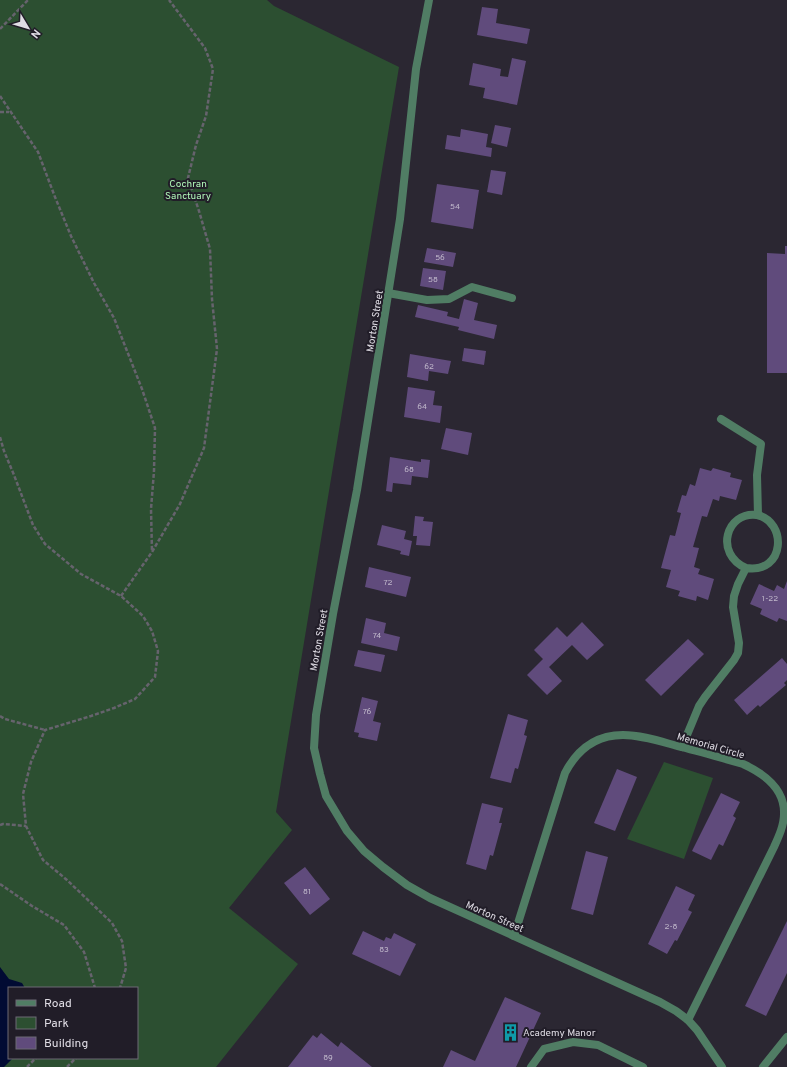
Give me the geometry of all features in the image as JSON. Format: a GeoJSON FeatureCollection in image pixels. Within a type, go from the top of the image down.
{"type":"FeatureCollection","features":[{"type":"Feature","properties":{"kind":"street","name":"Morton Street"},"geometry":{"type":"LineString","coordinates":[[429,0],[416,69],[400,218],[357,490],[333,614],[316,714],[314,748],[326,796],[347,831],[364,851],[407,885],[430,898],[660,1002],[676,1011],[688,1020],[697,1030],[722,1067]]}},
{"type":"Feature","properties":{"kind":"street"},"geometry":{"type":"LineString","coordinates":[[388,292],[427,300],[449,299],[472,287],[512,298]]}},
{"type":"Feature","properties":{"kind":"street"},"geometry":{"type":"LineString","coordinates":[[721,419],[761,444],[757,475],[758,515]]}},
{"type":"Feature","properties":{"kind":"street"},"geometry":{"type":"LineString","coordinates":[[758,515],[769,520],[779,534],[779,551],[768,565],[757,569],[746,568],[740,566],[732,558],[727,548],[728,536],[732,526],[741,518],[758,515]]}},
{"type":"Feature","properties":{"kind":"street"},"geometry":{"type":"LineString","coordinates":[[682,747],[705,697],[738,653],[739,643],[733,607],[734,596],[746,568]]}},
{"type":"Feature","properties":{"kind":"street","name":"Memorial Circle"},"geometry":{"type":"LineString","coordinates":[[514,936],[565,773],[576,755],[584,748],[603,738],[630,735],[682,747],[743,764],[765,777],[780,795],[784,804],[783,822],[774,847],[688,1020]]}},
{"type":"Feature","properties":{"kind":"street"},"geometry":{"type":"LineString","coordinates":[[763,1067],[787,1037]]}},
{"type":"Feature","properties":{"kind":"street"},"geometry":{"type":"LineString","coordinates":[[531,1067],[544,1049],[573,1042],[598,1045],[643,1067]]}},
{"type":"Feature","properties":{"kind":"path"},"geometry":{"type":"LineString","coordinates":[[0,29],[28,0]]}},
{"type":"Feature","properties":{"kind":"path"},"geometry":{"type":"LineString","coordinates":[[121,596],[152,552],[180,504],[204,448],[217,350],[212,299],[210,249],[188,178],[196,145],[206,116],[213,69],[206,48],[169,0]]}},
{"type":"Feature","properties":{"kind":"path"},"geometry":{"type":"LineString","coordinates":[[0,96],[38,152],[71,236],[120,332],[155,428],[154,471],[150,508],[152,552]]}},
{"type":"Feature","properties":{"kind":"path"},"geometry":{"type":"LineString","coordinates":[[0,112],[10,112]]}},
{"type":"Feature","properties":{"kind":"path"},"geometry":{"type":"LineString","coordinates":[[0,437],[33,525],[45,544],[81,574],[121,596],[143,616],[152,631],[158,651],[155,677],[134,699],[114,708],[45,730],[5,719],[0,716]]}},
{"type":"Feature","properties":{"kind":"path"},"geometry":{"type":"LineString","coordinates":[[45,730],[31,762],[23,794],[26,826],[43,860],[67,880],[112,923],[122,941],[126,968],[120,987]]}},
{"type":"Feature","properties":{"kind":"path"},"geometry":{"type":"LineString","coordinates":[[0,824],[26,826]]}},
{"type":"Feature","properties":{"kind":"path"},"geometry":{"type":"LineString","coordinates":[[0,884],[32,906],[64,925],[84,952],[95,987]]}},
{"type":"Feature","properties":{"kind":"path"},"geometry":{"type":"LineString","coordinates":[[28,1067],[35,1059]]}},
{"type":"Feature","properties":{"kind":"path"},"geometry":{"type":"LineString","coordinates":[[67,1067],[75,1059]]}},
{"type":"Feature","properties":{"kind":"green space","name":"Cochran Sanctuary"},"geometry":{"type":"Polygon","coordinates":[[[0,0],[267,0],[274,6],[399,67],[276,812],[292,830],[229,908],[298,964],[216,1067],[0,1067],[0,0]]]}},
{"type":"Feature","properties":{"kind":"green space"},"geometry":{"type":"Polygon","coordinates":[[[664,762],[713,778],[684,859],[627,839],[664,762]]]}},
{"type":"Feature","properties":{"kind":"water"},"geometry":{"type":"Polygon","coordinates":[[[0,967],[9,979],[22,983],[24,987],[8,987],[8,1059],[12,1059],[4,1067],[0,1067],[0,967]]]}},
{"type":"Feature","properties":{"kind":"building"},"geometry":{"type":"Polygon","coordinates":[[[482,7],[498,9],[496,23],[530,29],[527,44],[477,35],[482,7]]]}},
{"type":"Feature","properties":{"kind":"building"},"geometry":{"type":"Polygon","coordinates":[[[512,58],[526,61],[517,105],[483,98],[485,88],[469,85],[473,63],[501,69],[500,76],[508,77],[512,58]]]}},
{"type":"Feature","properties":{"kind":"building"},"geometry":{"type":"Polygon","coordinates":[[[495,125],[511,128],[507,147],[491,143],[495,125]]]}},
{"type":"Feature","properties":{"kind":"building"},"geometry":{"type":"Polygon","coordinates":[[[461,129],[488,134],[486,147],[492,148],[491,157],[445,149],[447,135],[460,137],[461,129]]]}},
{"type":"Feature","properties":{"kind":"building"},"geometry":{"type":"Polygon","coordinates":[[[491,170],[506,172],[502,195],[487,192],[491,170]]]}},
{"type":"Feature","properties":{"kind":"building"},"geometry":{"type":"Polygon","coordinates":[[[437,184],[479,190],[473,229],[431,222],[437,184]]]}},
{"type":"Feature","properties":{"kind":"building"},"geometry":{"type":"Polygon","coordinates":[[[785,246],[787,246],[787,373],[767,373],[767,253],[785,254],[785,246]]]}},
{"type":"Feature","properties":{"kind":"building"},"geometry":{"type":"Polygon","coordinates":[[[427,248],[456,253],[453,267],[424,262],[427,248]]]}},
{"type":"Feature","properties":{"kind":"building"},"geometry":{"type":"Polygon","coordinates":[[[423,268],[446,271],[443,290],[420,286],[423,268]]]}},
{"type":"Feature","properties":{"kind":"building"},"geometry":{"type":"Polygon","coordinates":[[[464,299],[478,303],[474,320],[497,325],[494,339],[458,330],[459,327],[415,317],[418,305],[448,312],[447,316],[459,319],[464,299]]]}},
{"type":"Feature","properties":{"kind":"building"},"geometry":{"type":"Polygon","coordinates":[[[464,348],[486,351],[484,365],[462,361],[464,348]]]}},
{"type":"Feature","properties":{"kind":"building"},"geometry":{"type":"Polygon","coordinates":[[[410,354],[451,361],[448,374],[429,371],[428,381],[407,377],[410,354]]]}},
{"type":"Feature","properties":{"kind":"building"},"geometry":{"type":"Polygon","coordinates":[[[408,387],[435,391],[433,405],[442,406],[440,423],[404,417],[408,387]]]}},
{"type":"Feature","properties":{"kind":"building"},"geometry":{"type":"Polygon","coordinates":[[[446,428],[472,433],[468,455],[441,449],[446,428]]]}},
{"type":"Feature","properties":{"kind":"building"},"geometry":{"type":"Polygon","coordinates":[[[390,457],[421,462],[421,459],[430,460],[428,478],[412,476],[411,485],[393,483],[392,492],[386,491],[390,457]]]}},
{"type":"Feature","properties":{"kind":"building"},"geometry":{"type":"Polygon","coordinates":[[[700,468],[711,471],[713,468],[731,473],[730,477],[742,480],[736,500],[720,496],[719,501],[713,499],[707,517],[702,516],[693,547],[699,548],[694,567],[700,569],[698,574],[714,579],[708,600],[697,596],[696,601],[678,596],[680,591],[666,587],[671,570],[661,568],[670,535],[675,536],[681,513],[677,512],[682,495],[686,496],[690,484],[695,486],[700,468]]]}},
{"type":"Feature","properties":{"kind":"building"},"geometry":{"type":"Polygon","coordinates":[[[415,516],[424,517],[423,521],[433,522],[430,546],[416,545],[417,536],[413,536],[415,516]]]}},
{"type":"Feature","properties":{"kind":"building"},"geometry":{"type":"Polygon","coordinates":[[[382,525],[406,531],[404,539],[412,541],[409,556],[400,554],[401,551],[377,545],[382,525]]]}},
{"type":"Feature","properties":{"kind":"building"},"geometry":{"type":"Polygon","coordinates":[[[369,567],[411,577],[406,597],[365,587],[369,567]]]}},
{"type":"Feature","properties":{"kind":"building"},"geometry":{"type":"Polygon","coordinates":[[[787,581],[787,621],[779,618],[777,622],[760,614],[762,609],[750,604],[759,584],[774,591],[777,585],[784,589],[787,581]]]}},
{"type":"Feature","properties":{"kind":"building"},"geometry":{"type":"Polygon","coordinates":[[[366,618],[386,623],[384,633],[400,637],[397,651],[361,643],[366,618]]]}},
{"type":"Feature","properties":{"kind":"building"},"geometry":{"type":"Polygon","coordinates":[[[582,622],[604,645],[587,660],[572,645],[549,667],[562,681],[547,695],[527,675],[543,659],[534,650],[557,627],[567,637],[582,622]]]}},
{"type":"Feature","properties":{"kind":"building"},"geometry":{"type":"Polygon","coordinates":[[[688,639],[704,654],[661,696],[645,680],[688,639]]]}},
{"type":"Feature","properties":{"kind":"building"},"geometry":{"type":"Polygon","coordinates":[[[358,650],[385,655],[381,672],[354,666],[358,650]]]}},
{"type":"Feature","properties":{"kind":"building"},"geometry":{"type":"Polygon","coordinates":[[[782,658],[787,664],[787,680],[784,683],[786,685],[760,707],[758,705],[747,715],[734,700],[782,658]]]}},
{"type":"Feature","properties":{"kind":"building"},"geometry":{"type":"Polygon","coordinates":[[[362,697],[378,701],[373,721],[381,723],[377,741],[358,737],[359,733],[354,732],[362,697]]]}},
{"type":"Feature","properties":{"kind":"building"},"geometry":{"type":"Polygon","coordinates":[[[508,714],[528,720],[524,735],[527,736],[518,769],[515,768],[511,783],[490,778],[508,714]]]}},
{"type":"Feature","properties":{"kind":"building"},"geometry":{"type":"Polygon","coordinates":[[[617,769],[637,777],[615,831],[594,823],[617,769]]]}},
{"type":"Feature","properties":{"kind":"building"},"geometry":{"type":"Polygon","coordinates":[[[721,793],[740,802],[733,816],[736,818],[723,846],[719,844],[711,860],[692,851],[721,793]]]}},
{"type":"Feature","properties":{"kind":"building"},"geometry":{"type":"Polygon","coordinates":[[[482,803],[503,808],[499,823],[502,823],[493,856],[490,855],[486,870],[466,864],[482,803]]]}},
{"type":"Feature","properties":{"kind":"building"},"geometry":{"type":"Polygon","coordinates":[[[586,851],[608,857],[593,915],[571,909],[586,851]]]}},
{"type":"Feature","properties":{"kind":"building"},"geometry":{"type":"Polygon","coordinates":[[[305,867],[330,899],[310,915],[284,883],[305,867]]]}},
{"type":"Feature","properties":{"kind":"building"},"geometry":{"type":"Polygon","coordinates":[[[676,886],[695,895],[688,910],[692,912],[677,941],[675,940],[667,954],[648,944],[676,886]]]}},
{"type":"Feature","properties":{"kind":"building"},"geometry":{"type":"Polygon","coordinates":[[[787,921],[787,973],[766,1016],[745,1006],[787,921]]]}},
{"type":"Feature","properties":{"kind":"building"},"geometry":{"type":"Polygon","coordinates":[[[363,931],[384,941],[386,937],[391,939],[394,933],[416,944],[400,976],[352,954],[363,931]]]}},
{"type":"Feature","properties":{"kind":"building","name":"Academy Manor"},"geometry":{"type":"Polygon","coordinates":[[[505,997],[541,1013],[516,1067],[443,1067],[451,1050],[475,1061],[505,997]]]}},
{"type":"Feature","properties":{"kind":"building"},"geometry":{"type":"Polygon","coordinates":[[[321,1033],[338,1047],[341,1042],[372,1067],[288,1067],[313,1035],[317,1038],[321,1033]]]}},
{"type":"Feature","properties":{"kind":"place","name":"Academy Manor"},"geometry":{"type":"Point","coordinates":[510,1032]}}]}
